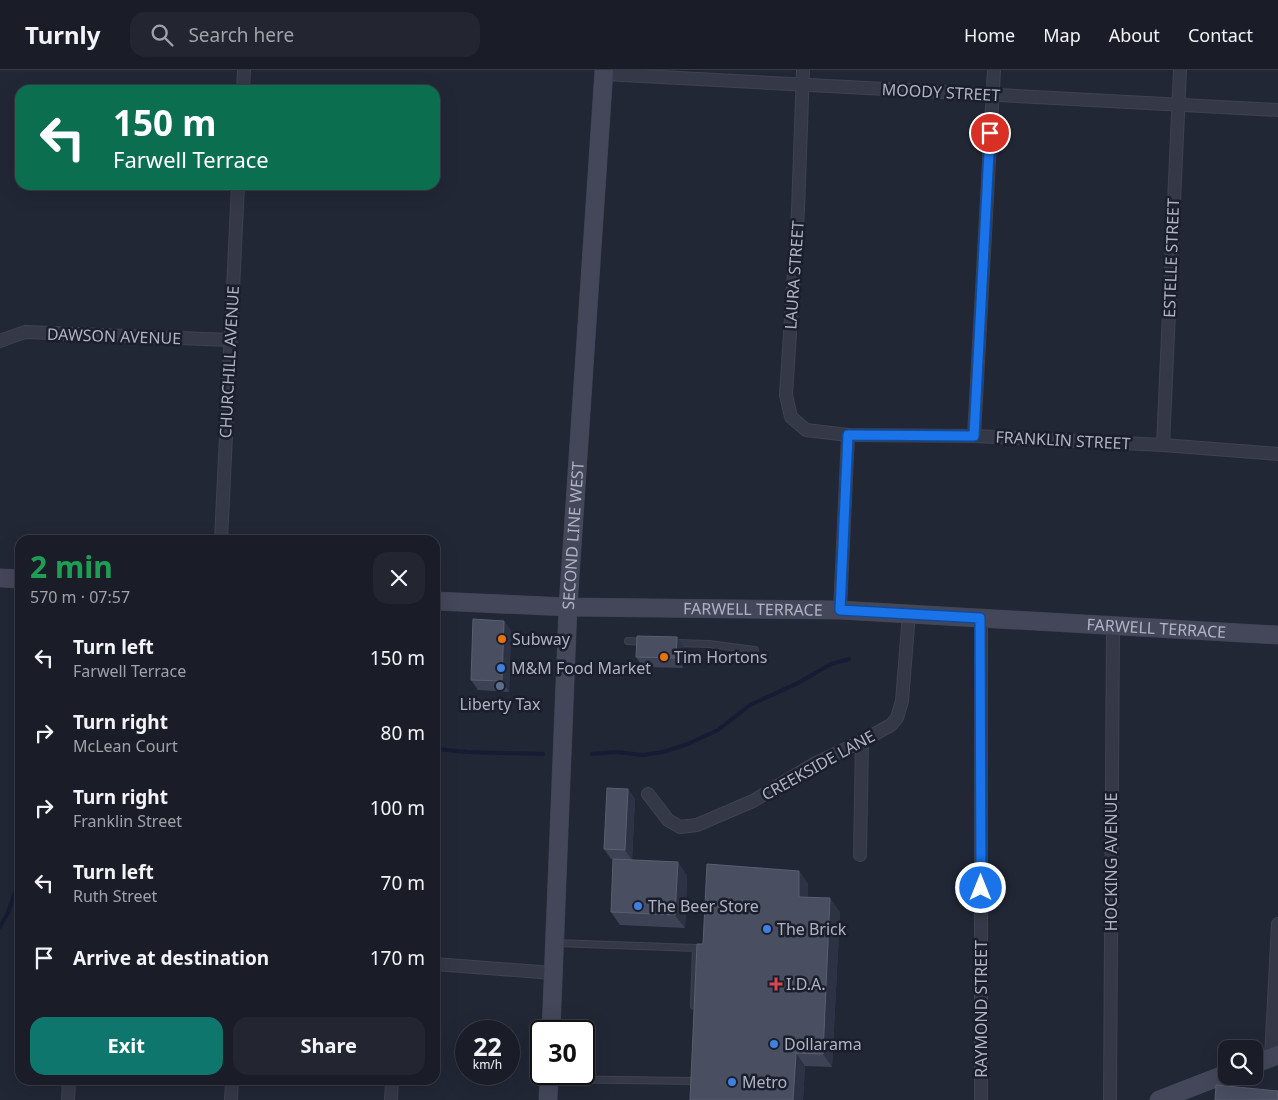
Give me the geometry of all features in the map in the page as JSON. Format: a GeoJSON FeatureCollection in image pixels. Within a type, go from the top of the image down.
{"type":"FeatureCollection","features":[{"type":"Feature","properties":{"kind":"main road","name":"SECOND LINE WEST"},"geometry":{"type":"LineString","coordinates":[[551,1020],[568,607],[604,72]]}},
{"type":"Feature","properties":{"kind":"main road"},"geometry":{"type":"LineString","coordinates":[[0,578],[15,579]]}},
{"type":"Feature","properties":{"kind":"main road","name":"FARWELL TERRACE"},"geometry":{"type":"LineString","coordinates":[[440,600],[568,607],[840,610],[1278,634]]}},
{"type":"Feature","properties":{"kind":"main road"},"geometry":{"type":"LineString","coordinates":[[1159,1100],[1181,1096],[1218,1078]]}},
{"type":"Feature","properties":{"kind":"main road"},"geometry":{"type":"LineString","coordinates":[[548,1100],[549,1085]]}},
{"type":"Feature","properties":{"kind":"street"},"geometry":{"type":"LineString","coordinates":[[243,85],[244,70]]}},
{"type":"Feature","properties":{"kind":"street","name":"LAURA STREET"},"geometry":{"type":"LineString","coordinates":[[803,70],[798,210],[786,395],[791,417],[806,430],[848,435]]}},
{"type":"Feature","properties":{"kind":"street"},"geometry":{"type":"LineString","coordinates":[[974,436],[994,70]]}},
{"type":"Feature","properties":{"kind":"street","name":"ESTELLE STREET"},"geometry":{"type":"LineString","coordinates":[[1163,445],[1180,70]]}},
{"type":"Feature","properties":{"kind":"street","name":"MOODY STREET"},"geometry":{"type":"LineString","coordinates":[[604,72],[802,85],[1278,110]]}},
{"type":"Feature","properties":{"kind":"street","name":"CHURCHILL AVENUE"},"geometry":{"type":"LineString","coordinates":[[221,535],[238,190]]}},
{"type":"Feature","properties":{"kind":"street","name":"DAWSON AVENUE"},"geometry":{"type":"LineString","coordinates":[[0,340],[26,332],[230,340]]}},
{"type":"Feature","properties":{"kind":"street"},"geometry":{"type":"LineString","coordinates":[[840,610],[848,435]]}},
{"type":"Feature","properties":{"kind":"street","name":"FRANKLIN STREET"},"geometry":{"type":"LineString","coordinates":[[848,435],[974,436],[1163,445],[1278,454]]}},
{"type":"Feature","properties":{"kind":"street","name":"CREEKSIDE LANE"},"geometry":{"type":"LineString","coordinates":[[648,794],[668,820],[680,827],[697,825],[753,801],[814,764],[891,725],[897,718],[902,701],[909,613]]}},
{"type":"Feature","properties":{"kind":"street","name":"RAYMOND STREET"},"geometry":{"type":"LineString","coordinates":[[980,618],[981,1100]]}},
{"type":"Feature","properties":{"kind":"street","name":"HOCKING AVENUE"},"geometry":{"type":"LineString","coordinates":[[1110,1100],[1112,625]]}},
{"type":"Feature","properties":{"kind":"street"},"geometry":{"type":"LineString","coordinates":[[860,855],[862,741]]}},
{"type":"Feature","properties":{"kind":"street"},"geometry":{"type":"LineString","coordinates":[[1274,1056],[1278,924]]}},
{"type":"Feature","properties":{"kind":"street"},"geometry":{"type":"LineString","coordinates":[[440,964],[553,973]]}},
{"type":"Feature","properties":{"kind":"street"},"geometry":{"type":"LineString","coordinates":[[68,1100],[69,1085]]}},
{"type":"Feature","properties":{"kind":"street"},"geometry":{"type":"LineString","coordinates":[[231,1100],[232,1085]]}},
{"type":"Feature","properties":{"kind":"street"},"geometry":{"type":"LineString","coordinates":[[391,1100],[392,1085]]}},
{"type":"Feature","properties":{"kind":"lane"},"geometry":{"type":"LineString","coordinates":[[628,641],[655,642]]}},
{"type":"Feature","properties":{"kind":"lane"},"geometry":{"type":"LineString","coordinates":[[664,642],[709,644],[755,650]]}},
{"type":"Feature","properties":{"kind":"lane"},"geometry":{"type":"LineString","coordinates":[[554,943],[696,948],[694,1013]]}},
{"type":"Feature","properties":{"kind":"lane"},"geometry":{"type":"LineString","coordinates":[[693,1072],[693,1091]]}},
{"type":"Feature","properties":{"kind":"lane"},"geometry":{"type":"LineString","coordinates":[[595,1078],[693,1081]]}},
{"type":"Feature","properties":{"kind":"building"},"geometry":{"type":"Polygon","coordinates":[[[473,619],[504,621],[502,681],[471,680],[473,619]]]}},
{"type":"Feature","properties":{"kind":"building"},"geometry":{"type":"Polygon","coordinates":[[[637,636],[677,637],[676,658],[636,657],[637,636]]]}},
{"type":"Feature","properties":{"kind":"building"},"geometry":{"type":"Polygon","coordinates":[[[607,788],[628,789],[625,850],[604,849],[607,788]]]}},
{"type":"Feature","properties":{"kind":"building"},"geometry":{"type":"Polygon","coordinates":[[[613,859],[678,862],[675,915],[611,912],[613,859]]]}},
{"type":"Feature","properties":{"kind":"building"},"geometry":{"type":"Polygon","coordinates":[[[707,864],[799,871],[799,897],[830,898],[823,1054],[796,1053],[793,1100],[690,1100],[697,944],[703,944],[707,864]]]}},
{"type":"Feature","properties":{"kind":"building"},"geometry":{"type":"Polygon","coordinates":[[[1216,1085],[1278,1091],[1278,1100],[1215,1100],[1216,1085]]]}},
{"type":"Feature","properties":{"kind":"waterway"},"geometry":{"type":"LineString","coordinates":[[592,754],[616,752],[643,755],[663,752],[688,744],[718,730],[750,705],[798,683],[831,664],[849,659]]}},
{"type":"Feature","properties":{"kind":"waterway"},"geometry":{"type":"LineString","coordinates":[[440,749],[543,754]]}},
{"type":"Feature","properties":{"kind":"waterway"},"geometry":{"type":"LineString","coordinates":[[0,927],[8,913],[15,893]]}},
{"type":"Feature","properties":{"kind":"place","name":"Subway"},"geometry":{"type":"Point","coordinates":[502,639]}},
{"type":"Feature","properties":{"kind":"place","name":"Tim Hortons"},"geometry":{"type":"Point","coordinates":[664,657]}},
{"type":"Feature","properties":{"kind":"place","name":"M&M Food Market"},"geometry":{"type":"Point","coordinates":[501,668]}},
{"type":"Feature","properties":{"kind":"place","name":"Liberty Tax"},"geometry":{"type":"Point","coordinates":[500,686]}},
{"type":"Feature","properties":{"kind":"place","name":"The Beer Store"},"geometry":{"type":"Point","coordinates":[638,906]}},
{"type":"Feature","properties":{"kind":"place","name":"The Brick"},"geometry":{"type":"Point","coordinates":[767,929]}},
{"type":"Feature","properties":{"kind":"place","name":"I.D.A."},"geometry":{"type":"Point","coordinates":[776,984]}},
{"type":"Feature","properties":{"kind":"place","name":"Dollarama"},"geometry":{"type":"Point","coordinates":[774,1044]}},
{"type":"Feature","properties":{"kind":"place","name":"Metro"},"geometry":{"type":"Point","coordinates":[732,1082]}},
{"type":"Feature","properties":{"kind":"route"},"geometry":{"type":"LineString","coordinates":[[981,888],[980,618],[840,610],[848,435],[974,436],[990,133]]}}]}
